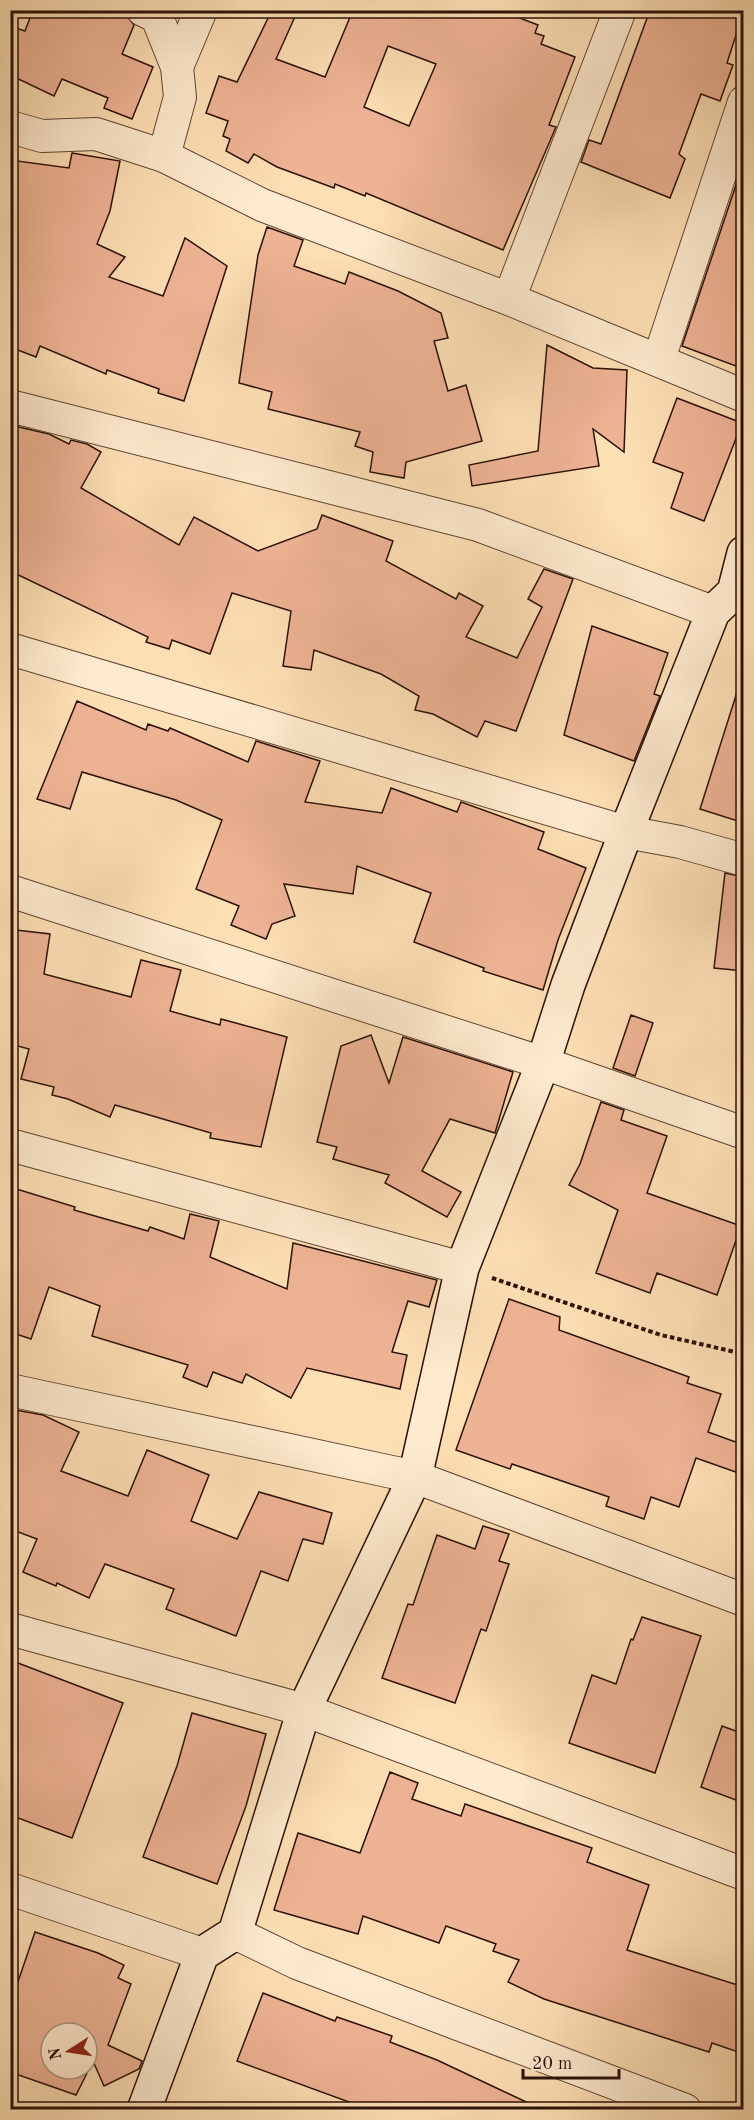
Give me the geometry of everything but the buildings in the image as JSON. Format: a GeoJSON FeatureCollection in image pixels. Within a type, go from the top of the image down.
{"type":"FeatureCollection","features":[{"type":"Feature","properties":{"kind":"street"},"geometry":{"type":"LineString","coordinates":[[142,10],[157,17],[177,67],[180,97],[164,156]]}},
{"type":"Feature","properties":{"kind":"street"},"geometry":{"type":"LineString","coordinates":[[177,67],[201,10]]}},
{"type":"Feature","properties":{"kind":"street"},"geometry":{"type":"LineString","coordinates":[[509,299],[620,10]]}},
{"type":"Feature","properties":{"kind":"street"},"geometry":{"type":"LineString","coordinates":[[659,359],[744,102]]}},
{"type":"Feature","properties":{"kind":"street"},"geometry":{"type":"LineString","coordinates":[[10,127],[42,136],[96,134],[164,156],[262,205],[509,299],[744,396]]}},
{"type":"Feature","properties":{"kind":"street"},"geometry":{"type":"LineString","coordinates":[[10,406],[93,429],[478,525],[730,600]]}},
{"type":"Feature","properties":{"kind":"street"},"geometry":{"type":"LineString","coordinates":[[144,2109],[202,1954],[235,1933],[304,1710],[415,1477],[462,1268],[543,1063],[568,985],[626,832],[730,600],[744,553]]}},
{"type":"Feature","properties":{"kind":"street"},"geometry":{"type":"LineString","coordinates":[[10,649],[626,832],[680,842],[744,860]]}},
{"type":"Feature","properties":{"kind":"street"},"geometry":{"type":"LineString","coordinates":[[10,891],[543,1063],[744,1132]]}},
{"type":"Feature","properties":{"kind":"street"},"geometry":{"type":"LineString","coordinates":[[10,1144],[462,1268]]}},
{"type":"Feature","properties":{"kind":"street"},"geometry":{"type":"LineString","coordinates":[[10,1390],[415,1477],[744,1600]]}},
{"type":"Feature","properties":{"kind":"street"},"geometry":{"type":"LineString","coordinates":[[10,1629],[304,1710],[744,1874]]}},
{"type":"Feature","properties":{"kind":"street"},"geometry":{"type":"LineString","coordinates":[[10,1889],[202,1954]]}},
{"type":"Feature","properties":{"kind":"street"},"geometry":{"type":"LineString","coordinates":[[235,1933],[308,1967],[685,2109]]}},
{"type":"Feature","properties":{"kind":"path"},"geometry":{"type":"LineString","coordinates":[[462,1268],[661,1335],[744,1354]]}}]}
